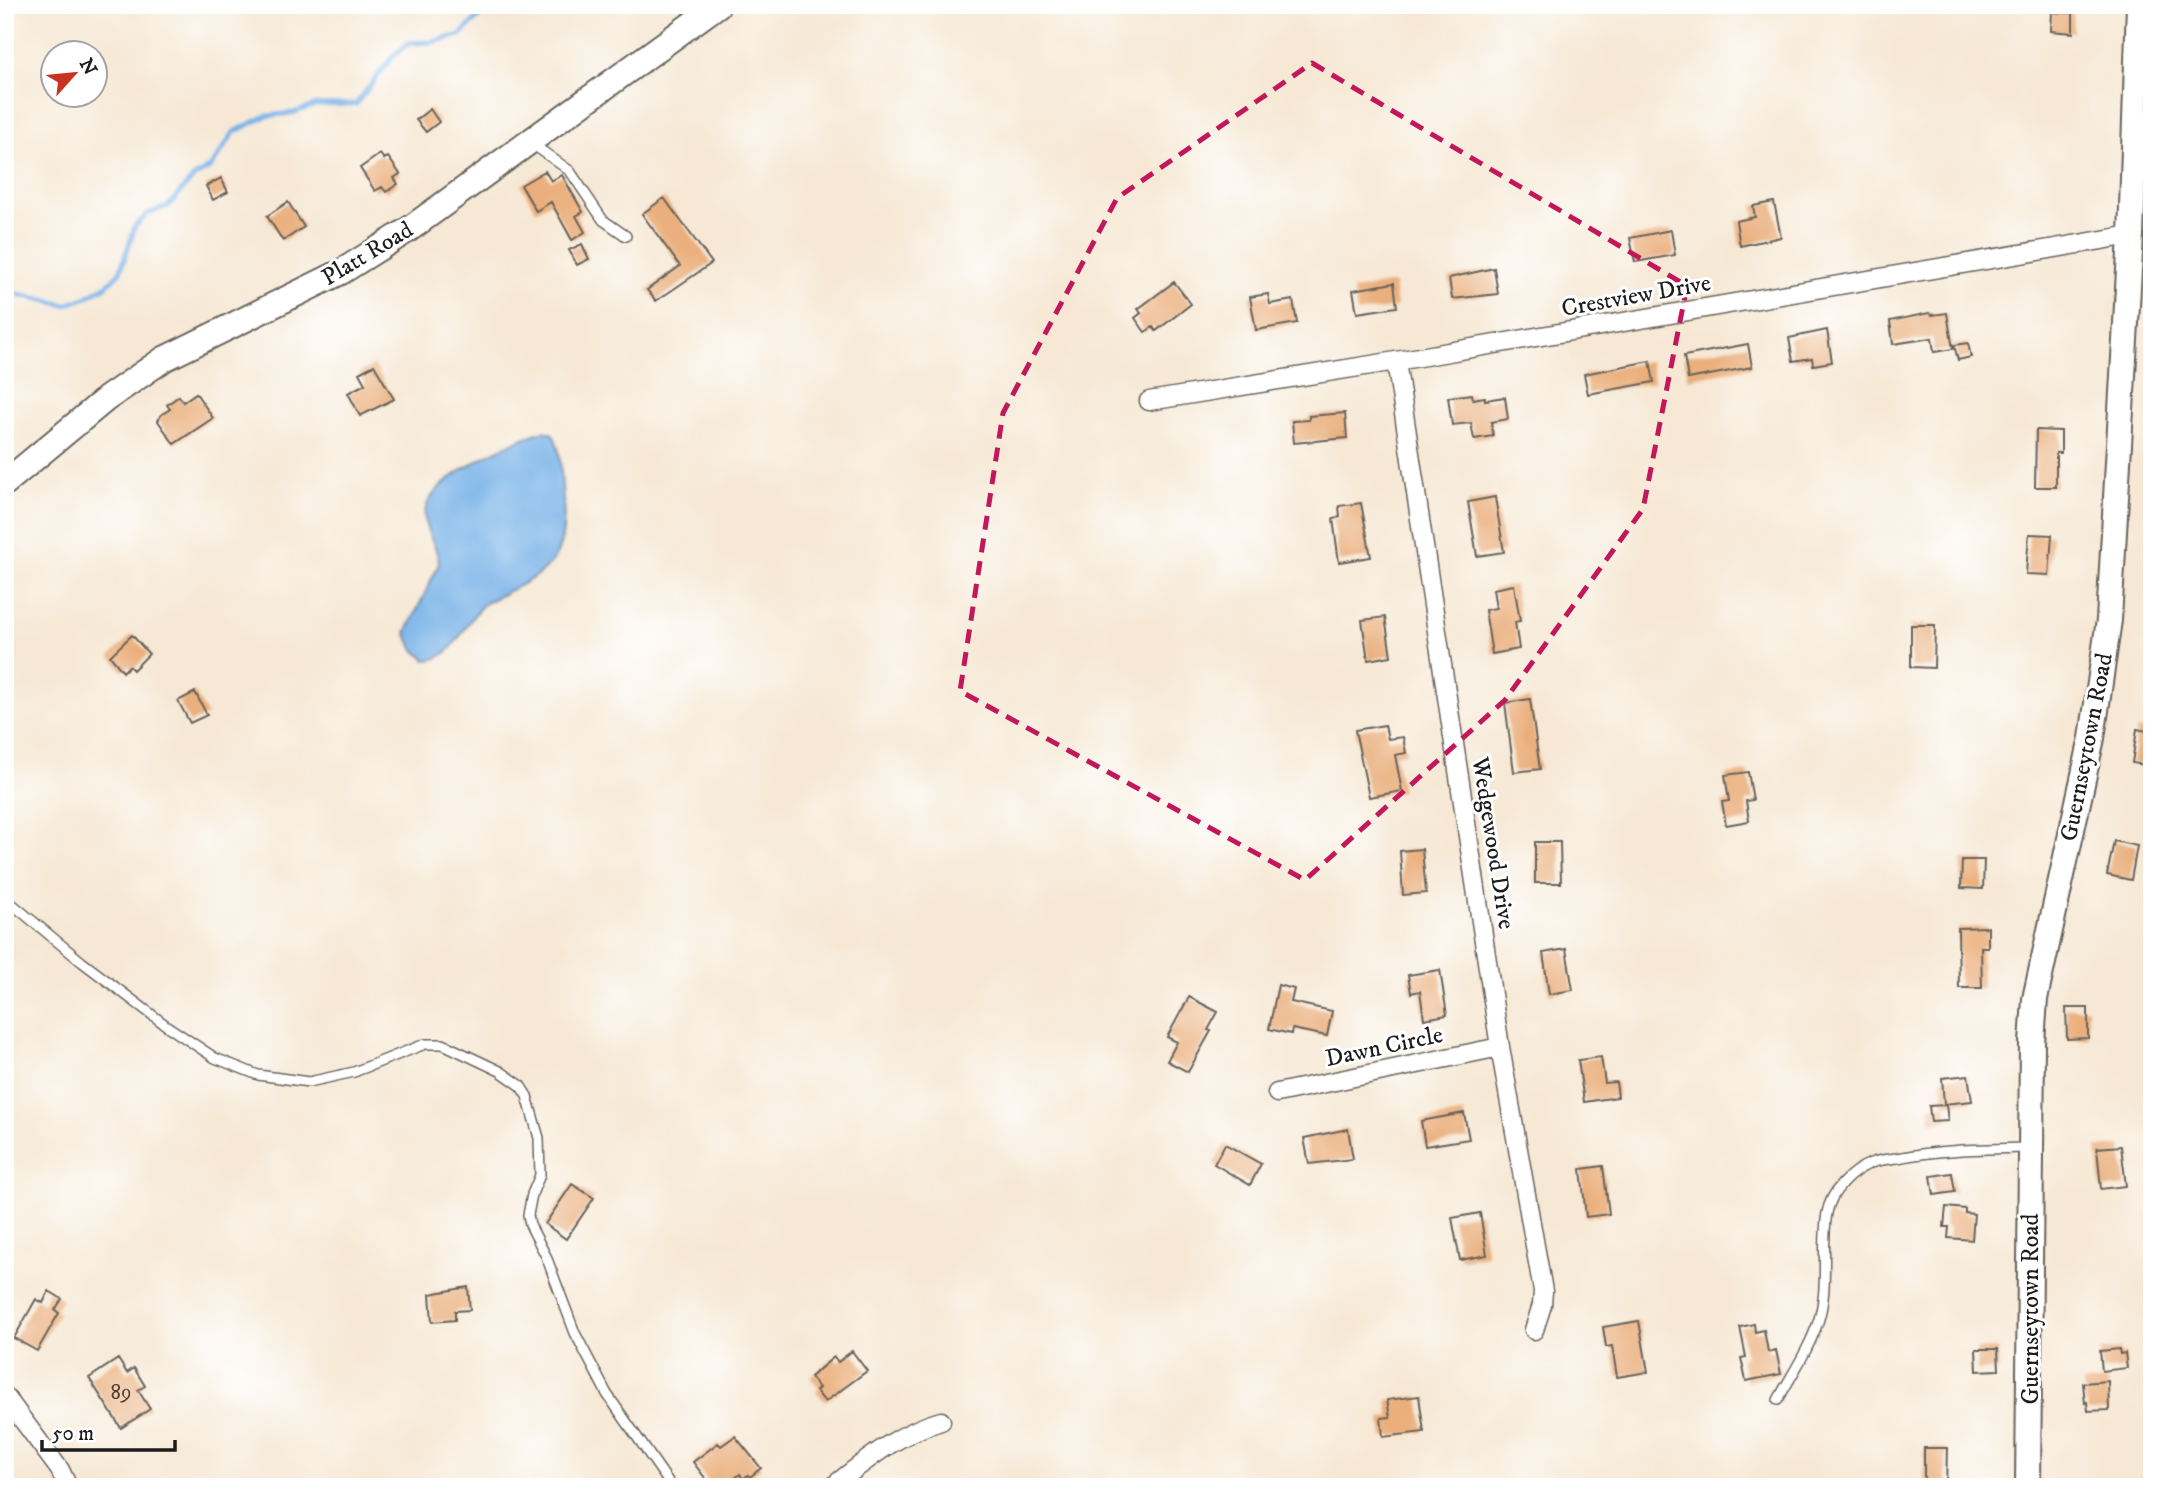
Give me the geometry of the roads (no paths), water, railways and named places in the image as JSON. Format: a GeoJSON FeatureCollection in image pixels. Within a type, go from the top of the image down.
{"type":"FeatureCollection","features":[{"type":"Feature","properties":{"kind":"street","name":"Platt Road"},"geometry":{"type":"LineString","coordinates":[[5,483],[106,399],[164,359],[341,272],[408,230],[718,5]]}},
{"type":"Feature","properties":{"kind":"street","name":"Guernseytown Road"},"geometry":{"type":"LineString","coordinates":[[2028,1487],[2032,1043],[2035,999],[2092,738],[2109,620],[2131,235],[2139,5]]}},
{"type":"Feature","properties":{"kind":"street","name":"Crestview Drive"},"geometry":{"type":"LineString","coordinates":[[1149,401],[2131,235]]}},
{"type":"Feature","properties":{"kind":"street","name":"Wedgewood Drive"},"geometry":{"type":"LineString","coordinates":[[1396,361],[1500,1047],[1543,1291],[1534,1331]]}},
{"type":"Feature","properties":{"kind":"street","name":"Dawn Circle"},"geometry":{"type":"LineString","coordinates":[[1277,1093],[1500,1047]]}},
{"type":"Feature","properties":{"kind":"street"},"geometry":{"type":"LineString","coordinates":[[5,1396],[60,1470],[68,1487]]}},
{"type":"Feature","properties":{"kind":"street"},"geometry":{"type":"LineString","coordinates":[[832,1487],[890,1443],[916,1428],[941,1421]]}},
{"type":"Feature","properties":{"kind":"lane"},"geometry":{"type":"LineString","coordinates":[[529,142],[570,171],[603,220],[626,236]]}},
{"type":"Feature","properties":{"kind":"lane"},"geometry":{"type":"LineString","coordinates":[[5,898],[82,962],[167,1026],[215,1058],[258,1075],[309,1082],[354,1072],[425,1044],[443,1044],[500,1071],[520,1085],[527,1096],[539,1138],[540,1175],[532,1194],[528,1215],[530,1226],[546,1256],[575,1333],[607,1394],[672,1487]]}},
{"type":"Feature","properties":{"kind":"lane"},"geometry":{"type":"LineString","coordinates":[[1778,1400],[1811,1340],[1819,1318],[1823,1298],[1827,1211],[1835,1192],[1852,1174],[1872,1163],[1905,1156],[1953,1150],[2031,1148]]}},
{"type":"Feature","properties":{"kind":"water"},"geometry":{"type":"Polygon","coordinates":[[[544,431],[552,433],[560,459],[564,513],[558,550],[551,563],[540,573],[485,603],[445,654],[426,660],[413,648],[406,633],[439,564],[425,519],[430,499],[441,486],[475,462],[544,431]]]}},
{"type":"Feature","properties":{"kind":"waterway"},"geometry":{"type":"LineString","coordinates":[[5,288],[17,294],[66,305],[106,286],[120,272],[135,226],[149,213],[167,207],[194,177],[211,167],[234,132],[266,116],[293,113],[316,105],[356,104],[393,56],[409,43],[432,42],[460,35],[491,5]]}}]}
